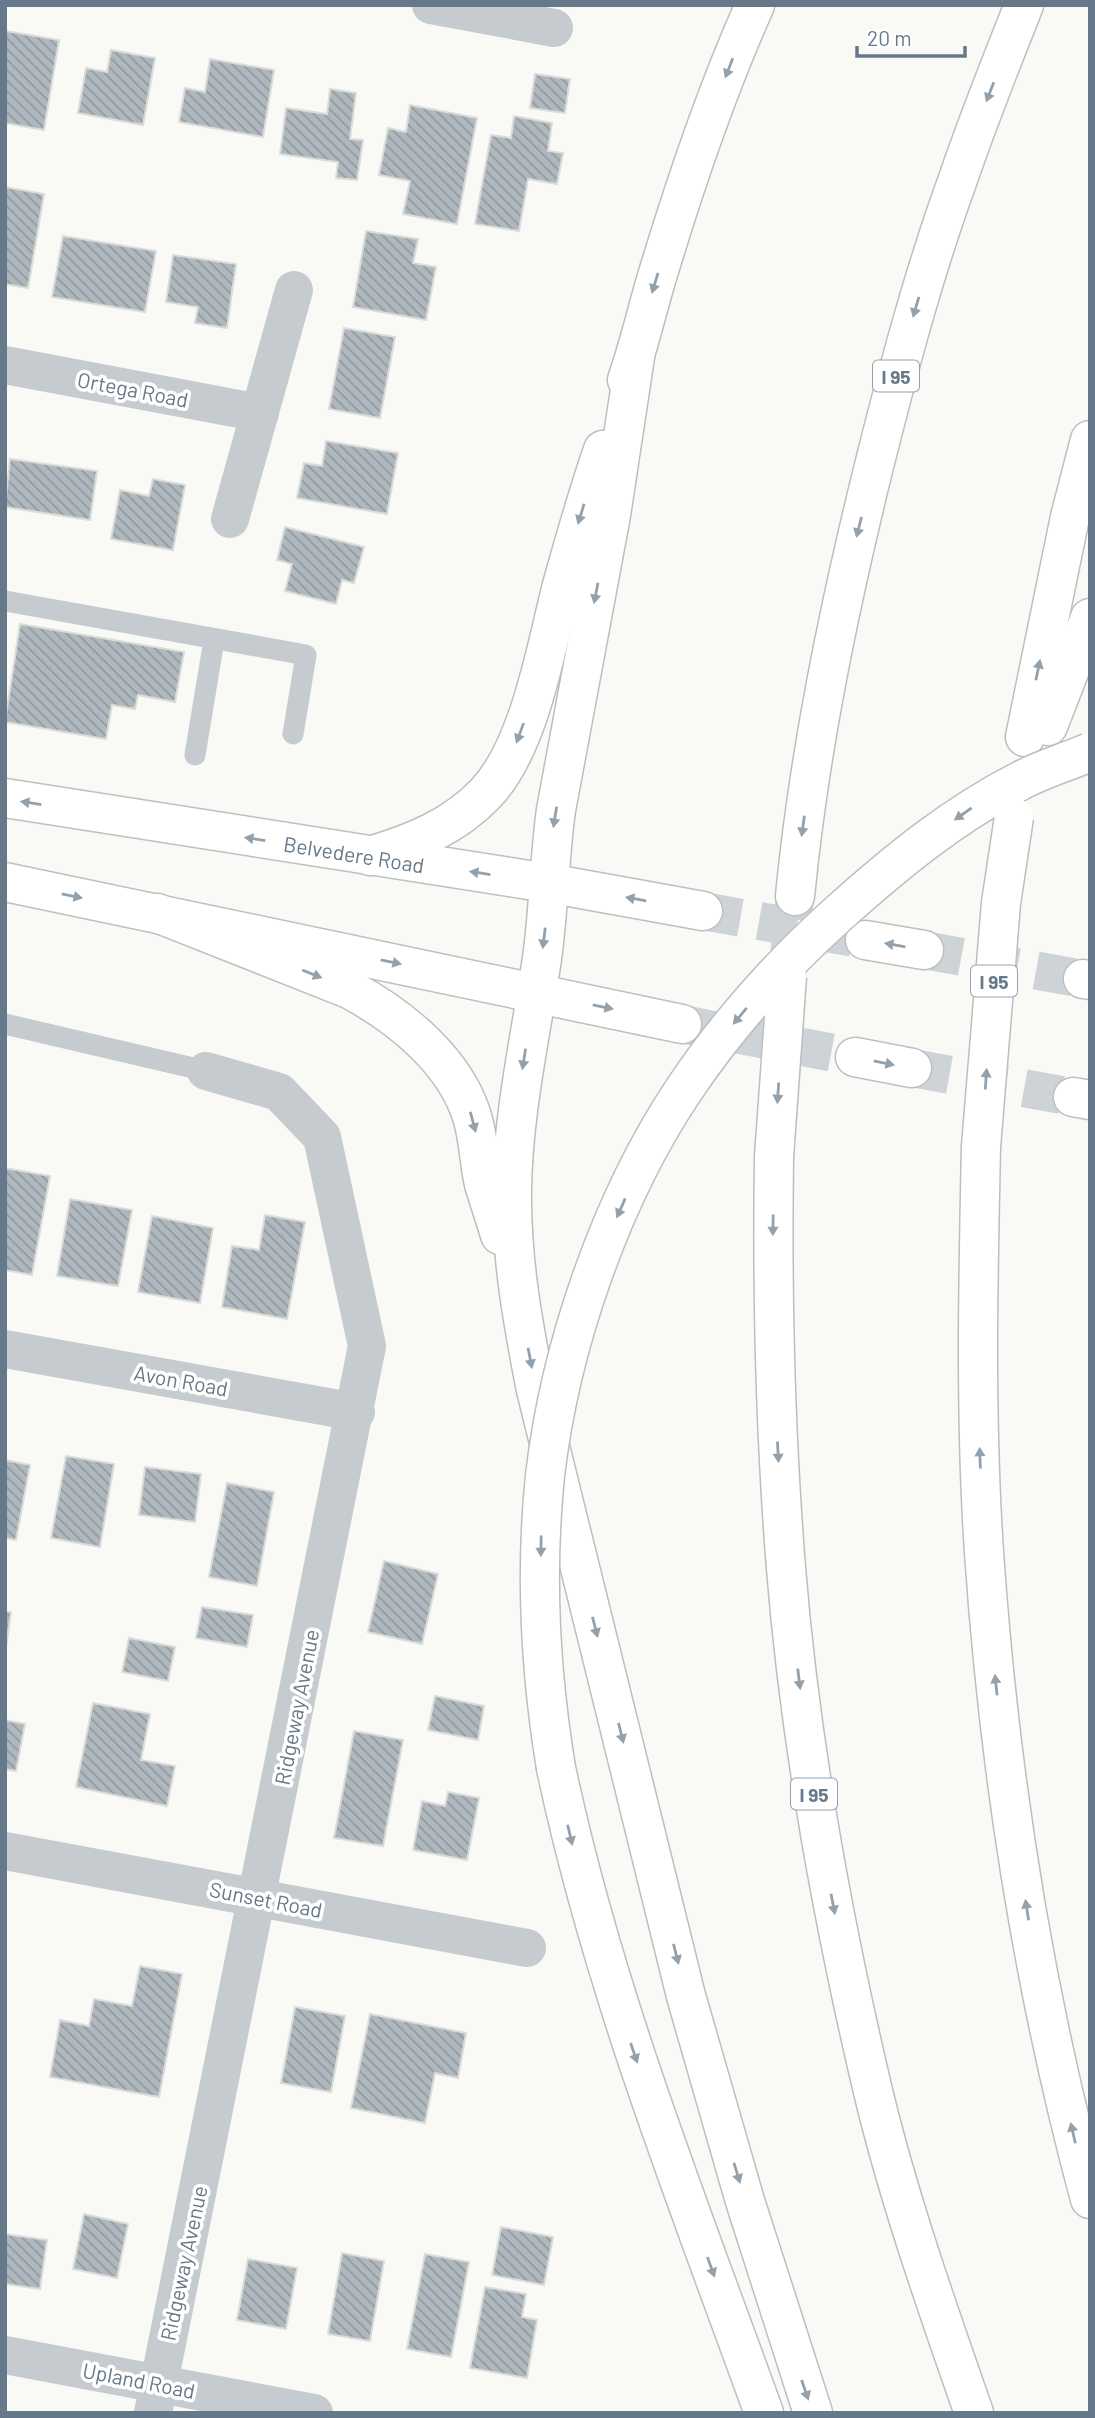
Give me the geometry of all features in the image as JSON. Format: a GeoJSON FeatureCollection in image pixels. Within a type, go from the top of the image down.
{"type":"FeatureCollection","features":[{"type":"Feature","properties":{"kind":"main road"},"geometry":{"type":"LineString","coordinates":[[370,856],[405,846],[448,824],[487,792],[513,752],[538,676],[581,516],[635,357],[651,296],[692,167],[739,40],[755,5]]}},
{"type":"Feature","properties":{"kind":"main road","name":"I 95"},"geometry":{"type":"LineString","coordinates":[[795,896],[813,759],[848,572],[897,373],[957,179],[1024,5]]}},
{"type":"Feature","properties":{"kind":"main road"},"geometry":{"type":"LineString","coordinates":[[635,357],[611,515],[556,810],[546,924],[522,1068],[514,1150],[512,1223],[518,1291],[536,1390],[686,1996],[760,2250],[813,2413]]}},
{"type":"Feature","properties":{"kind":"main road"},"geometry":{"type":"LineString","coordinates":[[1090,440],[1070,517],[1037,732],[1090,618]]}},
{"type":"Feature","properties":{"kind":"main road"},"geometry":{"type":"LineString","coordinates":[[764,2413],[633,2051],[588,1904],[555,1768],[541,1649],[541,1530],[547,1463],[567,1362],[583,1303],[602,1251],[650,1147],[682,1092],[720,1040],[766,986],[829,922],[920,844],[973,807],[1023,779],[1090,752]]}},
{"type":"Feature","properties":{"kind":"main road","name":"Belvedere Road"},"geometry":{"type":"LineString","coordinates":[[5,798],[548,883],[704,911]]}},
{"type":"Feature","properties":{"kind":"main road","name":"I 95"},"geometry":{"type":"LineString","coordinates":[[1017,804],[1000,915],[981,1147],[978,1351],[984,1551],[1002,1751],[1031,1937],[1053,2052],[1090,2199]]}},
{"type":"Feature","properties":{"kind":"main road"},"geometry":{"type":"LineString","coordinates":[[5,882],[682,1024]]}},
{"type":"Feature","properties":{"kind":"main road"},"geometry":{"type":"LineString","coordinates":[[157,913],[349,989],[374,1003],[420,1038],[465,1097],[478,1141],[484,1182],[518,1291]]}},
{"type":"Feature","properties":{"kind":"main road"},"geometry":{"type":"LineString","coordinates":[[866,940],[924,950]]}},
{"type":"Feature","properties":{"kind":"main road","name":"I 95"},"geometry":{"type":"LineString","coordinates":[[787,976],[774,1157],[772,1269],[779,1473],[786,1572],[813,1784],[831,1893],[873,2091],[914,2231],[974,2413]]}},
{"type":"Feature","properties":{"kind":"main road"},"geometry":{"type":"LineString","coordinates":[[855,1057],[912,1068]]}},
{"type":"Feature","properties":{"kind":"street"},"geometry":{"type":"LineString","coordinates":[[431,5],[554,28]]}},
{"type":"Feature","properties":{"kind":"street"},"geometry":{"type":"LineString","coordinates":[[230,519],[295,289]]}},
{"type":"Feature","properties":{"kind":"street","name":"Ortega Road"},"geometry":{"type":"LineString","coordinates":[[5,365],[260,413]]}},
{"type":"Feature","properties":{"kind":"street","name":"Ridgeway Avenue"},"geometry":{"type":"LineString","coordinates":[[156,2398],[356,1412],[367,1346],[322,1137],[279,1092],[206,1071]]}},
{"type":"Feature","properties":{"kind":"street","name":"Avon Road"},"geometry":{"type":"LineString","coordinates":[[5,1349],[356,1412]]}},
{"type":"Feature","properties":{"kind":"street","name":"Sunset Road"},"geometry":{"type":"LineString","coordinates":[[5,1851],[527,1948]]}},
{"type":"Feature","properties":{"kind":"street","name":"Upland Road"},"geometry":{"type":"LineString","coordinates":[[5,2355],[156,2398],[314,2413]]}},
{"type":"Feature","properties":{"kind":"lane"},"geometry":{"type":"LineString","coordinates":[[5,601],[306,655],[293,734]]}},
{"type":"Feature","properties":{"kind":"lane"},"geometry":{"type":"LineString","coordinates":[[195,755],[214,640]]}},
{"type":"Feature","properties":{"kind":"lane"},"geometry":{"type":"LineString","coordinates":[[5,1024],[206,1071]]}},
{"type":"Feature","properties":{"kind":"building"},"geometry":{"type":"Polygon","coordinates":[[[6,31],[59,40],[44,130],[5,123],[6,31]]]}},
{"type":"Feature","properties":{"kind":"building"},"geometry":{"type":"Polygon","coordinates":[[[111,50],[155,58],[143,125],[78,113],[86,68],[107,72],[111,50]]]}},
{"type":"Feature","properties":{"kind":"building"},"geometry":{"type":"Polygon","coordinates":[[[210,59],[274,70],[263,137],[179,122],[185,88],[205,92],[210,59]]]}},
{"type":"Feature","properties":{"kind":"building"},"geometry":{"type":"Polygon","coordinates":[[[535,74],[570,79],[565,113],[530,108],[535,74]]]}},
{"type":"Feature","properties":{"kind":"building"},"geometry":{"type":"Polygon","coordinates":[[[330,89],[356,93],[350,139],[363,140],[357,180],[336,178],[338,162],[280,154],[286,108],[327,114],[330,89]]]}},
{"type":"Feature","properties":{"kind":"building"},"geometry":{"type":"Polygon","coordinates":[[[410,105],[477,118],[457,224],[403,214],[410,181],[379,175],[388,128],[406,132],[410,105]]]}},
{"type":"Feature","properties":{"kind":"building"},"geometry":{"type":"Polygon","coordinates":[[[514,116],[552,123],[548,151],[563,153],[557,184],[528,179],[519,231],[475,224],[491,135],[511,138],[514,116]]]}},
{"type":"Feature","properties":{"kind":"building"},"geometry":{"type":"Polygon","coordinates":[[[5,187],[44,194],[28,288],[5,284],[5,187]]]}},
{"type":"Feature","properties":{"kind":"building"},"geometry":{"type":"Polygon","coordinates":[[[366,231],[418,239],[413,263],[436,267],[426,320],[353,307],[366,231]]]}},
{"type":"Feature","properties":{"kind":"building"},"geometry":{"type":"Polygon","coordinates":[[[63,236],[156,251],[145,312],[52,297],[63,236]]]}},
{"type":"Feature","properties":{"kind":"building"},"geometry":{"type":"Polygon","coordinates":[[[173,255],[236,264],[227,328],[195,323],[198,307],[166,302],[173,255]]]}},
{"type":"Feature","properties":{"kind":"building"},"geometry":{"type":"Polygon","coordinates":[[[344,328],[395,337],[380,418],[329,409],[344,328]]]}},
{"type":"Feature","properties":{"kind":"building"},"geometry":{"type":"Polygon","coordinates":[[[326,441],[398,453],[387,514],[297,498],[304,463],[322,466],[326,441]]]}},
{"type":"Feature","properties":{"kind":"building"},"geometry":{"type":"Polygon","coordinates":[[[10,459],[97,471],[90,520],[5,507],[10,459]]]}},
{"type":"Feature","properties":{"kind":"building"},"geometry":{"type":"Polygon","coordinates":[[[153,479],[185,485],[173,550],[111,539],[120,490],[149,496],[153,479]]]}},
{"type":"Feature","properties":{"kind":"building"},"geometry":{"type":"Polygon","coordinates":[[[285,527],[364,547],[354,583],[342,580],[336,604],[285,591],[292,564],[277,560],[285,527]]]}},
{"type":"Feature","properties":{"kind":"building"},"geometry":{"type":"Polygon","coordinates":[[[20,624],[184,652],[175,702],[138,695],[135,709],[112,705],[106,739],[5,722],[20,624]]]}},
{"type":"Feature","properties":{"kind":"building"},"geometry":{"type":"Polygon","coordinates":[[[5,1168],[50,1176],[32,1275],[5,1270],[5,1168]]]}},
{"type":"Feature","properties":{"kind":"building"},"geometry":{"type":"Polygon","coordinates":[[[70,1199],[132,1210],[118,1286],[57,1276],[70,1199]]]}},
{"type":"Feature","properties":{"kind":"building"},"geometry":{"type":"Polygon","coordinates":[[[265,1215],[305,1222],[287,1319],[222,1307],[232,1246],[259,1250],[265,1215]]]}},
{"type":"Feature","properties":{"kind":"building"},"geometry":{"type":"Polygon","coordinates":[[[152,1216],[213,1228],[200,1303],[138,1292],[152,1216]]]}},
{"type":"Feature","properties":{"kind":"building"},"geometry":{"type":"Polygon","coordinates":[[[66,1456],[114,1464],[100,1547],[51,1538],[66,1456]]]}},
{"type":"Feature","properties":{"kind":"building"},"geometry":{"type":"Polygon","coordinates":[[[5,1460],[30,1465],[16,1540],[5,1538],[5,1460]]]}},
{"type":"Feature","properties":{"kind":"building"},"geometry":{"type":"Polygon","coordinates":[[[145,1467],[201,1474],[195,1522],[139,1515],[145,1467]]]}},
{"type":"Feature","properties":{"kind":"building"},"geometry":{"type":"Polygon","coordinates":[[[227,1483],[274,1492],[257,1586],[209,1577],[227,1483]]]}},
{"type":"Feature","properties":{"kind":"building"},"geometry":{"type":"Polygon","coordinates":[[[384,1561],[438,1574],[422,1644],[368,1632],[384,1561]]]}},
{"type":"Feature","properties":{"kind":"building"},"geometry":{"type":"Polygon","coordinates":[[[202,1607],[253,1615],[247,1647],[196,1638],[202,1607]]]}},
{"type":"Feature","properties":{"kind":"building"},"geometry":{"type":"Polygon","coordinates":[[[5,1612],[11,1612],[5,1655],[5,1612]]]}},
{"type":"Feature","properties":{"kind":"building"},"geometry":{"type":"Polygon","coordinates":[[[129,1638],[175,1647],[168,1681],[122,1672],[129,1638]]]}},
{"type":"Feature","properties":{"kind":"building"},"geometry":{"type":"Polygon","coordinates":[[[435,1696],[484,1706],[478,1740],[428,1730],[435,1696]]]}},
{"type":"Feature","properties":{"kind":"building"},"geometry":{"type":"Polygon","coordinates":[[[93,1703],[150,1714],[141,1760],[175,1766],[167,1806],[76,1787],[93,1703]]]}},
{"type":"Feature","properties":{"kind":"building"},"geometry":{"type":"Polygon","coordinates":[[[5,1720],[25,1724],[16,1771],[5,1769],[5,1720]]]}},
{"type":"Feature","properties":{"kind":"building"},"geometry":{"type":"Polygon","coordinates":[[[354,1731],[403,1740],[383,1846],[334,1838],[354,1731]]]}},
{"type":"Feature","properties":{"kind":"building"},"geometry":{"type":"Polygon","coordinates":[[[448,1792],[479,1798],[467,1860],[413,1850],[422,1801],[445,1806],[448,1792]]]}},
{"type":"Feature","properties":{"kind":"building"},"geometry":{"type":"Polygon","coordinates":[[[140,1966],[182,1974],[159,2097],[50,2077],[60,2020],[89,2026],[94,1999],[132,2006],[140,1966]]]}},
{"type":"Feature","properties":{"kind":"building"},"geometry":{"type":"Polygon","coordinates":[[[295,2007],[345,2016],[331,2092],[281,2083],[295,2007]]]}},
{"type":"Feature","properties":{"kind":"building"},"geometry":{"type":"Polygon","coordinates":[[[370,2014],[466,2033],[458,2078],[435,2073],[425,2123],[351,2108],[370,2014]]]}},
{"type":"Feature","properties":{"kind":"building"},"geometry":{"type":"Polygon","coordinates":[[[84,2214],[128,2224],[117,2278],[73,2269],[84,2214]]]}},
{"type":"Feature","properties":{"kind":"building"},"geometry":{"type":"Polygon","coordinates":[[[501,2227],[553,2237],[544,2285],[492,2275],[501,2227]]]}},
{"type":"Feature","properties":{"kind":"building"},"geometry":{"type":"Polygon","coordinates":[[[5,2234],[47,2240],[40,2289],[5,2284],[5,2234]]]}},
{"type":"Feature","properties":{"kind":"building"},"geometry":{"type":"Polygon","coordinates":[[[342,2253],[384,2261],[370,2341],[328,2334],[342,2253]]]}},
{"type":"Feature","properties":{"kind":"building"},"geometry":{"type":"Polygon","coordinates":[[[425,2254],[469,2262],[451,2357],[407,2349],[425,2254]]]}},
{"type":"Feature","properties":{"kind":"building"},"geometry":{"type":"Polygon","coordinates":[[[248,2259],[297,2268],[286,2329],[237,2320],[248,2259]]]}},
{"type":"Feature","properties":{"kind":"building"},"geometry":{"type":"Polygon","coordinates":[[[485,2287],[526,2294],[522,2317],[537,2320],[527,2378],[470,2368],[485,2287]]]}},
{"type":"Feature","properties":{"kind":"tunnel"},"geometry":{"type":"LineString","coordinates":[[787,976],[795,896]]}},
{"type":"Feature","properties":{"kind":"tunnel"},"geometry":{"type":"LineString","coordinates":[[703,911],[865,940]]}},
{"type":"Feature","properties":{"kind":"tunnel"},"geometry":{"type":"LineString","coordinates":[[924,950],[1083,979]]}},
{"type":"Feature","properties":{"kind":"tunnel"},"geometry":{"type":"LineString","coordinates":[[682,1024],[855,1057]]}},
{"type":"Feature","properties":{"kind":"tunnel"},"geometry":{"type":"LineString","coordinates":[[912,1068],[1073,1097]]}}]}
